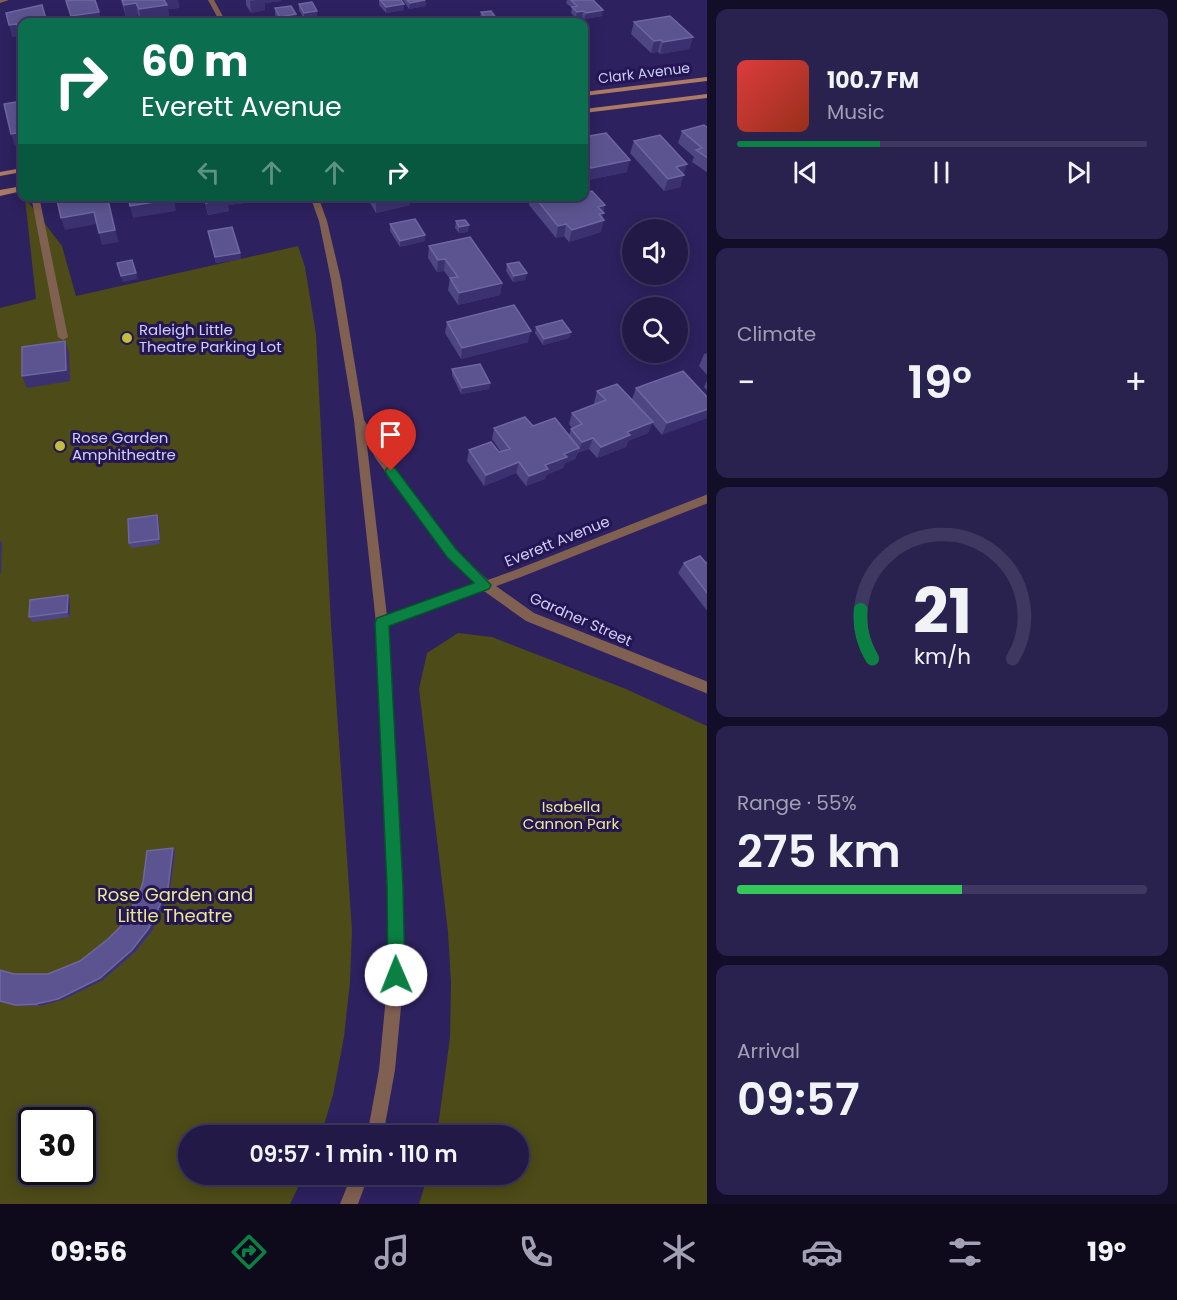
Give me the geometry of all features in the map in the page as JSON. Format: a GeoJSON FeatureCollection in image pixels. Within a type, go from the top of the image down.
{"type":"FeatureCollection","features":[{"type":"Feature","properties":{"kind":"main road","name":"Clark Avenue"},"geometry":{"type":"LineString","coordinates":[[588,94],[707,79]]}},
{"type":"Feature","properties":{"kind":"main road","name":"Clark Avenue"},"geometry":{"type":"LineString","coordinates":[[588,111],[707,96]]}},
{"type":"Feature","properties":{"kind":"main road"},"geometry":{"type":"LineString","coordinates":[[0,174],[18,171]]}},
{"type":"Feature","properties":{"kind":"main road"},"geometry":{"type":"LineString","coordinates":[[0,194],[18,190]]}},
{"type":"Feature","properties":{"kind":"street"},"geometry":{"type":"LineString","coordinates":[[0,1],[6,0]]}},
{"type":"Feature","properties":{"kind":"street"},"geometry":{"type":"LineString","coordinates":[[211,0],[222,18]]}},
{"type":"Feature","properties":{"kind":"street"},"geometry":{"type":"LineString","coordinates":[[35,201],[63,337]]}},
{"type":"Feature","properties":{"kind":"street","name":"Gardner Street"},"geometry":{"type":"LineString","coordinates":[[316,201],[323,221],[336,280],[359,420],[380,456],[452,553],[484,585],[530,617],[707,688]]}},
{"type":"Feature","properties":{"kind":"street"},"geometry":{"type":"LineString","coordinates":[[359,420],[382,623],[395,886],[396,975],[387,1070],[377,1125]]}},
{"type":"Feature","properties":{"kind":"street","name":"Everett Avenue"},"geometry":{"type":"LineString","coordinates":[[382,623],[707,498]]}},
{"type":"Feature","properties":{"kind":"street"},"geometry":{"type":"LineString","coordinates":[[349,1204],[357,1185]]}},
{"type":"Feature","properties":{"kind":"green space","name":"Rose Garden and Little Theatre"},"geometry":{"type":"Polygon","coordinates":[[[25,201],[27,201],[62,246],[76,296],[298,246],[305,267],[316,334],[331,624],[352,931],[350,982],[344,1037],[333,1095],[324,1125],[178,1125],[178,1185],[299,1185],[290,1204],[0,1204],[0,308],[36,299],[25,201]]]}},
{"type":"Feature","properties":{"kind":"green space","name":"Isabella Cannon Park"},"geometry":{"type":"Polygon","coordinates":[[[458,633],[492,637],[626,689],[707,726],[707,1204],[419,1204],[425,1185],[529,1185],[529,1125],[438,1125],[450,1037],[451,983],[448,932],[419,689],[427,653],[458,633]]]}},
{"type":"Feature","properties":{"kind":"building"},"geometry":{"type":"Polygon","coordinates":[[[95,0],[99,12],[71,16],[66,1],[95,0]]]}},
{"type":"Feature","properties":{"kind":"building"},"geometry":{"type":"Polygon","coordinates":[[[122,0],[164,0],[167,5],[139,9],[136,3],[124,5],[122,0]]]}},
{"type":"Feature","properties":{"kind":"building"},"geometry":{"type":"Polygon","coordinates":[[[380,0],[401,0],[404,4],[386,7],[380,0]]]}},
{"type":"Feature","properties":{"kind":"building"},"geometry":{"type":"Polygon","coordinates":[[[407,0],[425,0],[410,3],[407,0]]]}},
{"type":"Feature","properties":{"kind":"building"},"geometry":{"type":"Polygon","coordinates":[[[571,0],[593,0],[603,10],[577,12],[572,7],[577,6],[571,0]]]}},
{"type":"Feature","properties":{"kind":"building"},"geometry":{"type":"Polygon","coordinates":[[[312,2],[317,11],[304,13],[299,4],[312,2]]]}},
{"type":"Feature","properties":{"kind":"building"},"geometry":{"type":"Polygon","coordinates":[[[42,5],[46,18],[18,18],[18,28],[17,24],[9,25],[6,13],[42,5]]]}},
{"type":"Feature","properties":{"kind":"building"},"geometry":{"type":"Polygon","coordinates":[[[291,6],[296,14],[280,17],[275,8],[291,6]]]}},
{"type":"Feature","properties":{"kind":"building"},"geometry":{"type":"Polygon","coordinates":[[[491,11],[496,18],[485,18],[481,12],[491,11]]]}},
{"type":"Feature","properties":{"kind":"building"},"geometry":{"type":"Polygon","coordinates":[[[670,16],[693,37],[663,42],[654,41],[634,22],[670,16]]]}},
{"type":"Feature","properties":{"kind":"building"},"geometry":{"type":"Polygon","coordinates":[[[18,102],[18,133],[11,134],[4,104],[18,102]]]}},
{"type":"Feature","properties":{"kind":"building"},"geometry":{"type":"Polygon","coordinates":[[[704,125],[707,127],[707,157],[696,150],[702,148],[682,131],[704,125]]]}},
{"type":"Feature","properties":{"kind":"building"},"geometry":{"type":"Polygon","coordinates":[[[606,133],[630,160],[591,168],[588,164],[588,136],[606,133]]]}},
{"type":"Feature","properties":{"kind":"building"},"geometry":{"type":"Polygon","coordinates":[[[660,135],[687,164],[676,167],[684,175],[668,179],[634,141],[660,135]]]}},
{"type":"Feature","properties":{"kind":"building"},"geometry":{"type":"Polygon","coordinates":[[[592,191],[605,205],[598,207],[604,213],[599,214],[604,220],[572,230],[566,224],[558,226],[538,201],[588,201],[588,192],[592,191]]]}},
{"type":"Feature","properties":{"kind":"building"},"geometry":{"type":"Polygon","coordinates":[[[57,201],[108,201],[115,230],[99,233],[94,212],[61,218],[57,201]]]}},
{"type":"Feature","properties":{"kind":"building"},"geometry":{"type":"Polygon","coordinates":[[[129,201],[161,201],[130,206],[129,201]]]}},
{"type":"Feature","properties":{"kind":"building"},"geometry":{"type":"Polygon","coordinates":[[[415,219],[425,235],[400,241],[390,224],[415,219]]]}},
{"type":"Feature","properties":{"kind":"building"},"geometry":{"type":"Polygon","coordinates":[[[465,220],[469,225],[459,227],[456,221],[465,220]]]}},
{"type":"Feature","properties":{"kind":"building"},"geometry":{"type":"Polygon","coordinates":[[[232,227],[240,253],[215,257],[208,231],[232,227]]]}},
{"type":"Feature","properties":{"kind":"building"},"geometry":{"type":"Polygon","coordinates":[[[470,237],[502,283],[459,293],[450,278],[458,277],[445,259],[438,260],[429,246],[470,237]]]}},
{"type":"Feature","properties":{"kind":"building"},"geometry":{"type":"Polygon","coordinates":[[[132,260],[136,273],[121,276],[117,263],[132,260]]]}},
{"type":"Feature","properties":{"kind":"building"},"geometry":{"type":"Polygon","coordinates":[[[519,262],[527,273],[514,276],[507,264],[519,262]]]}},
{"type":"Feature","properties":{"kind":"building"},"geometry":{"type":"Polygon","coordinates":[[[514,305],[531,331],[462,348],[447,322],[514,305]]]}},
{"type":"Feature","properties":{"kind":"building"},"geometry":{"type":"Polygon","coordinates":[[[562,320],[571,332],[544,339],[536,327],[562,320]]]}},
{"type":"Feature","properties":{"kind":"building"},"geometry":{"type":"Polygon","coordinates":[[[65,341],[66,370],[22,376],[22,347],[65,341]]]}},
{"type":"Feature","properties":{"kind":"building"},"geometry":{"type":"Polygon","coordinates":[[[480,364],[490,383],[462,388],[452,369],[480,364]]]}},
{"type":"Feature","properties":{"kind":"building"},"geometry":{"type":"Polygon","coordinates":[[[683,371],[707,397],[707,409],[667,423],[636,388],[683,371]]]}},
{"type":"Feature","properties":{"kind":"building"},"geometry":{"type":"Polygon","coordinates":[[[617,384],[653,422],[627,432],[630,435],[601,447],[593,438],[582,442],[571,429],[582,424],[572,413],[606,400],[597,391],[617,384]]]}},
{"type":"Feature","properties":{"kind":"building"},"geometry":{"type":"Polygon","coordinates":[[[525,417],[533,426],[555,418],[579,448],[564,454],[567,457],[545,465],[548,469],[529,476],[519,462],[486,475],[469,450],[491,442],[499,452],[510,449],[494,428],[525,417]]]}},
{"type":"Feature","properties":{"kind":"building"},"geometry":{"type":"Polygon","coordinates":[[[157,515],[159,539],[129,543],[128,519],[157,515]]]}},
{"type":"Feature","properties":{"kind":"building"},"geometry":{"type":"Polygon","coordinates":[[[700,556],[707,562],[707,593],[684,563],[700,556]]]}},
{"type":"Feature","properties":{"kind":"building"},"geometry":{"type":"Polygon","coordinates":[[[68,595],[67,612],[29,617],[30,600],[68,595]]]}},
{"type":"Feature","properties":{"kind":"building"},"geometry":{"type":"Polygon","coordinates":[[[173,848],[168,888],[149,928],[132,950],[100,978],[58,999],[36,1004],[15,1005],[0,1001],[0,970],[14,974],[48,974],[80,961],[108,939],[120,927],[138,897],[143,882],[147,851],[173,848]]]}},
{"type":"Feature","properties":{"kind":"place","name":"Raleigh Little Theatre Parking Lot"},"geometry":{"type":"Point","coordinates":[127,338]}},
{"type":"Feature","properties":{"kind":"place","name":"Rose Garden Amphitheatre"},"geometry":{"type":"Point","coordinates":[60,446]}},
{"type":"Feature","properties":{"kind":"route"},"geometry":{"type":"LineString","coordinates":[[391,471],[452,553],[484,585],[382,623],[395,886],[396,975]]}}]}
